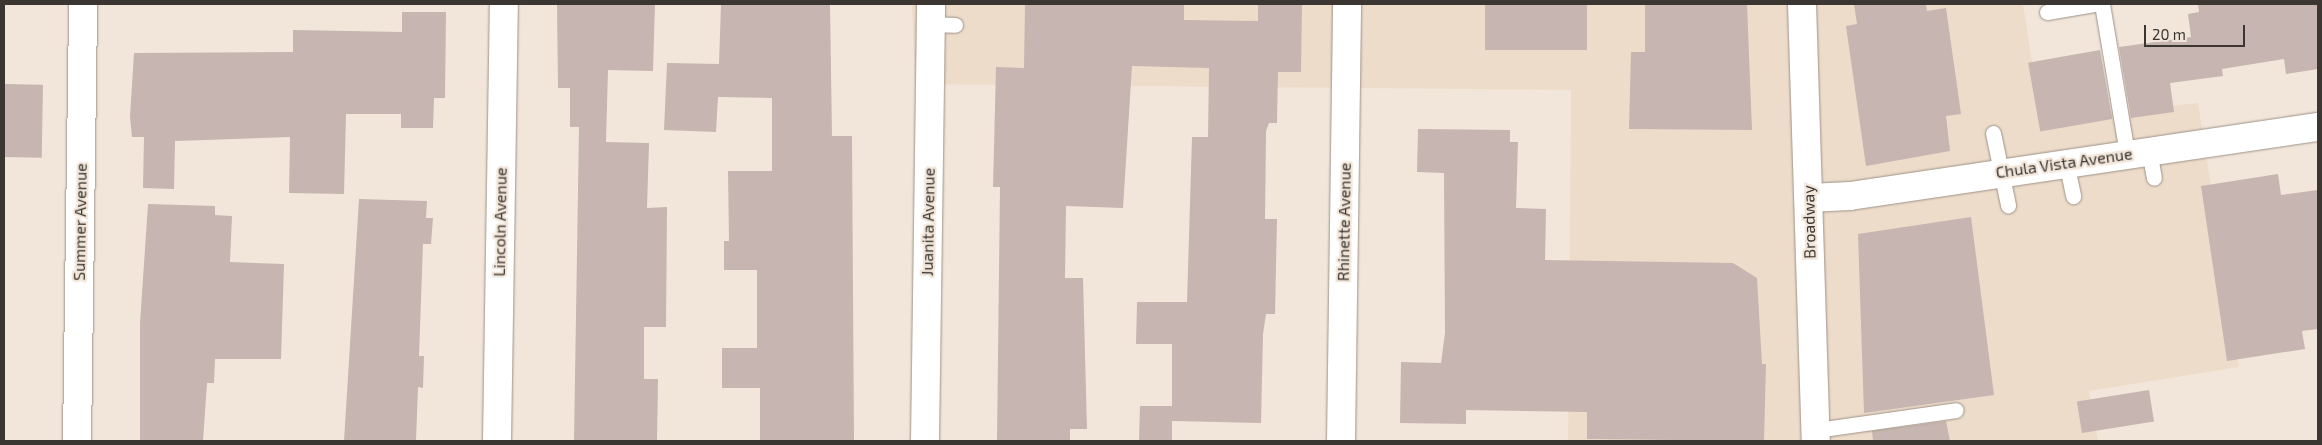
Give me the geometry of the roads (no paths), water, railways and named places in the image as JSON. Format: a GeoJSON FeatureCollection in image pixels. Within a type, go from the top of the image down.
{"type":"FeatureCollection","features":[{"type":"Feature","properties":{"kind":"street","name":"Summer Avenue"},"geometry":{"type":"LineString","coordinates":[[77,441],[83,4]]}},
{"type":"Feature","properties":{"kind":"street","name":"Lincoln Avenue"},"geometry":{"type":"LineString","coordinates":[[497,441],[504,4]]}},
{"type":"Feature","properties":{"kind":"street","name":"Rhinette Avenue"},"geometry":{"type":"LineString","coordinates":[[1341,441],[1347,4]]}},
{"type":"Feature","properties":{"kind":"street","name":"Broadway"},"geometry":{"type":"LineString","coordinates":[[1802,4],[1816,436]]}},
{"type":"Feature","properties":{"kind":"street","name":"Juanita Avenue"},"geometry":{"type":"LineString","coordinates":[[925,441],[939,17]]}},
{"type":"Feature","properties":{"kind":"street","name":"Chula Vista Avenue"},"geometry":{"type":"LineString","coordinates":[[1809,198],[2318,127]]}},
{"type":"Feature","properties":{"kind":"lane"},"geometry":{"type":"LineString","coordinates":[[2047,12],[2095,4]]}},
{"type":"Feature","properties":{"kind":"lane"},"geometry":{"type":"LineString","coordinates":[[2102,4],[2138,152],[2154,178]]}},
{"type":"Feature","properties":{"kind":"lane"},"geometry":{"type":"LineString","coordinates":[[1993,133],[2008,205]]}},
{"type":"Feature","properties":{"kind":"lane"},"geometry":{"type":"LineString","coordinates":[[2066,162],[2073,196]]}},
{"type":"Feature","properties":{"kind":"lane"},"geometry":{"type":"LineString","coordinates":[[1816,436],[1956,410]]}}]}
